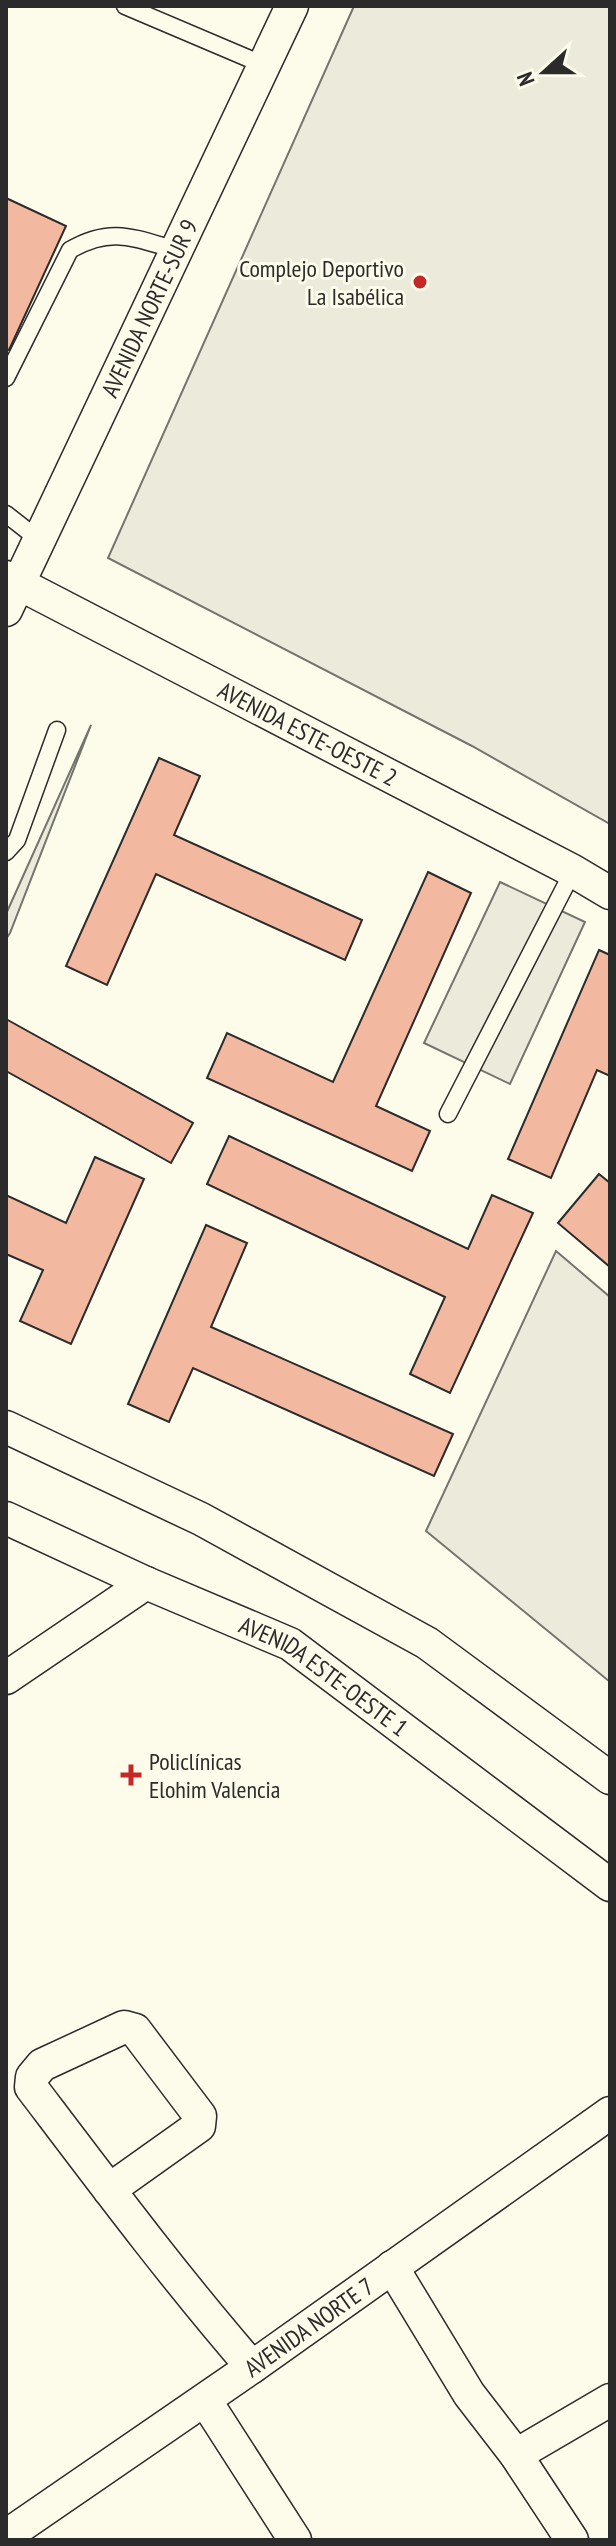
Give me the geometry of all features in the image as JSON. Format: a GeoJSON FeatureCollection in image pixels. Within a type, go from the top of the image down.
{"type":"FeatureCollection","features":[{"type":"Feature","properties":{"kind":"street","name":"AVENIDA NORTE-SUR 9"},"geometry":{"type":"LineString","coordinates":[[10,590],[38,539],[292,6]]}},
{"type":"Feature","properties":{"kind":"street","name":"AVENIDA ESTE-OESTE 2"},"geometry":{"type":"LineString","coordinates":[[10,590],[573,871],[610,893]]}},
{"type":"Feature","properties":{"kind":"street"},"geometry":{"type":"LineString","coordinates":[[6,1427],[201,1519],[427,1643],[610,1778]]}},
{"type":"Feature","properties":{"kind":"street","name":"AVENIDA ESTE-OESTE 1"},"geometry":{"type":"LineString","coordinates":[[6,1518],[146,1583],[290,1644],[610,1885]]}},
{"type":"Feature","properties":{"kind":"street"},"geometry":{"type":"LineString","coordinates":[[6,1678],[146,1583]]}},
{"type":"Feature","properties":{"kind":"street"},"geometry":{"type":"LineString","coordinates":[[109,2190],[199,2126],[200,2116],[135,2030],[124,2027],[42,2065],[32,2077],[31,2087],[109,2190],[192,2297],[252,2367]]}},
{"type":"Feature","properties":{"kind":"street","name":"AVENIDA NORTE 7"},"geometry":{"type":"LineString","coordinates":[[6,2536],[205,2400],[610,2113]]}},
{"type":"Feature","properties":{"kind":"street"},"geometry":{"type":"LineString","coordinates":[[392,2267],[469,2394],[516,2455],[572,2540]]}},
{"type":"Feature","properties":{"kind":"street"},"geometry":{"type":"LineString","coordinates":[[205,2400],[295,2540]]}},
{"type":"Feature","properties":{"kind":"street"},"geometry":{"type":"LineString","coordinates":[[516,2455],[610,2400]]}},
{"type":"Feature","properties":{"kind":"lane"},"geometry":{"type":"LineString","coordinates":[[125,6],[264,65]]}},
{"type":"Feature","properties":{"kind":"lane"},"geometry":{"type":"LineString","coordinates":[[6,378],[70,250],[83,242],[117,234],[176,250]]}},
{"type":"Feature","properties":{"kind":"lane"},"geometry":{"type":"LineString","coordinates":[[6,514],[38,539]]}},
{"type":"Feature","properties":{"kind":"lane"},"geometry":{"type":"LineString","coordinates":[[6,852],[17,840],[57,730]]}},
{"type":"Feature","properties":{"kind":"lane"},"geometry":{"type":"LineString","coordinates":[[448,1114],[573,871]]}},
{"type":"Feature","properties":{"kind":"shaded area","name":"Complejo Deportivo La Isabélica"},"geometry":{"type":"Polygon","coordinates":[[[354,6],[610,6],[610,824],[472,746],[108,558],[354,6]]]}},
{"type":"Feature","properties":{"kind":"shaded area"},"geometry":{"type":"Polygon","coordinates":[[[91,725],[10,933],[6,939],[6,914],[91,725]]]}},
{"type":"Feature","properties":{"kind":"shaded area"},"geometry":{"type":"Polygon","coordinates":[[[500,882],[585,922],[510,1084],[424,1043],[500,882]]]}},
{"type":"Feature","properties":{"kind":"shaded area"},"geometry":{"type":"Polygon","coordinates":[[[556,1251],[610,1297],[610,1682],[426,1531],[556,1251]]]}},
{"type":"Feature","properties":{"kind":"building"},"geometry":{"type":"Polygon","coordinates":[[[6,198],[66,226],[9,350],[6,349],[6,198]]]}},
{"type":"Feature","properties":{"kind":"building"},"geometry":{"type":"Polygon","coordinates":[[[159,758],[200,776],[174,835],[362,920],[345,960],[156,874],[107,985],[66,966],[159,758]]]}},
{"type":"Feature","properties":{"kind":"building"},"geometry":{"type":"Polygon","coordinates":[[[428,872],[471,893],[376,1106],[430,1131],[412,1171],[207,1078],[227,1033],[333,1082],[428,872]]]}},
{"type":"Feature","properties":{"kind":"building"},"geometry":{"type":"Polygon","coordinates":[[[599,950],[610,955],[610,1076],[597,1070],[551,1178],[508,1159],[599,950]]]}},
{"type":"Feature","properties":{"kind":"building"},"geometry":{"type":"Polygon","coordinates":[[[6,1019],[193,1123],[171,1163],[6,1071],[6,1019]]]}},
{"type":"Feature","properties":{"kind":"building"},"geometry":{"type":"Polygon","coordinates":[[[229,1136],[468,1249],[492,1195],[533,1213],[450,1393],[410,1374],[445,1297],[207,1184],[229,1136]]]}},
{"type":"Feature","properties":{"kind":"building"},"geometry":{"type":"Polygon","coordinates":[[[95,1157],[144,1179],[71,1344],[20,1321],[43,1270],[6,1254],[6,1195],[66,1223],[95,1157]]]}},
{"type":"Feature","properties":{"kind":"building"},"geometry":{"type":"Polygon","coordinates":[[[599,1174],[610,1183],[610,1267],[558,1223],[599,1174]]]}},
{"type":"Feature","properties":{"kind":"building"},"geometry":{"type":"Polygon","coordinates":[[[206,1225],[247,1243],[211,1327],[453,1434],[434,1476],[193,1368],[169,1422],[128,1404],[206,1225]]]}},
{"type":"Feature","properties":{"kind":"place","name":"Complejo Deportivo La Isabélica"},"geometry":{"type":"Point","coordinates":[420,282]}},
{"type":"Feature","properties":{"kind":"place","name":"Policlínicas Elohim Valencia"},"geometry":{"type":"Point","coordinates":[131,1775]}}]}
